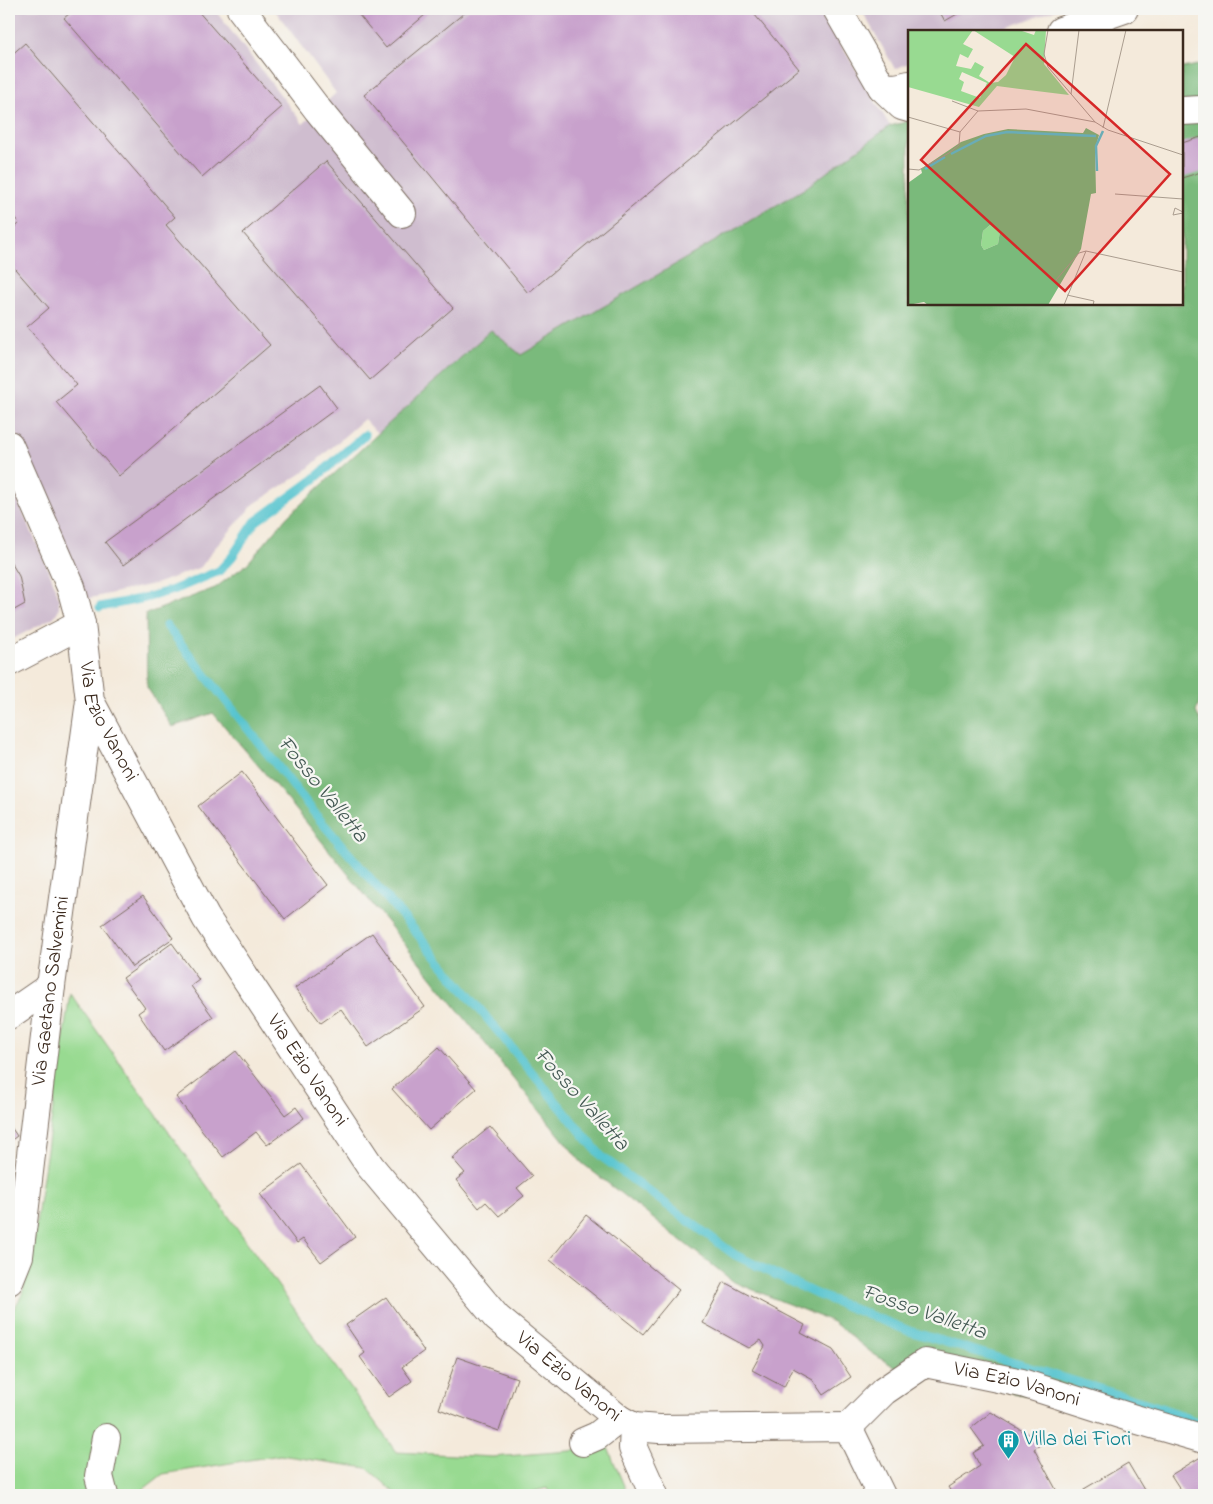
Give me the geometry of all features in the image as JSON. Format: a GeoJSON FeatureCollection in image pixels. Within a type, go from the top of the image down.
{"type":"FeatureCollection","features":[{"type":"Feature","properties":{"kind":"street"},"geometry":{"type":"LineString","coordinates":[[241,9],[318,110],[402,213]]}},
{"type":"Feature","properties":{"kind":"street"},"geometry":{"type":"LineString","coordinates":[[837,9],[882,87],[902,106],[908,108]]}},
{"type":"Feature","properties":{"kind":"street"},"geometry":{"type":"LineString","coordinates":[[1064,30],[1124,9]]}},
{"type":"Feature","properties":{"kind":"street"},"geometry":{"type":"LineString","coordinates":[[882,87],[896,88],[908,85]]}},
{"type":"Feature","properties":{"kind":"street","name":"Via Ezio Vanoni"},"geometry":{"type":"LineString","coordinates":[[9,445],[71,587],[81,624],[90,701],[206,918],[370,1166],[497,1318],[627,1423],[659,1429],[848,1427],[884,1391],[926,1363],[1022,1383],[1204,1439]]}},
{"type":"Feature","properties":{"kind":"street"},"geometry":{"type":"LineString","coordinates":[[9,662],[81,624]]}},
{"type":"Feature","properties":{"kind":"street","name":"Via Gaetano Salvemini"},"geometry":{"type":"LineString","coordinates":[[9,1281],[19,1256],[52,986],[90,701]]}},
{"type":"Feature","properties":{"kind":"street"},"geometry":{"type":"LineString","coordinates":[[9,1015],[52,986]]}},
{"type":"Feature","properties":{"kind":"street"},"geometry":{"type":"LineString","coordinates":[[583,1442],[627,1423],[633,1448],[654,1495]]}},
{"type":"Feature","properties":{"kind":"street"},"geometry":{"type":"LineString","coordinates":[[848,1427],[881,1495]]}},
{"type":"Feature","properties":{"kind":"street"},"geometry":{"type":"LineString","coordinates":[[104,1495],[99,1476],[106,1438]]}},
{"type":"Feature","properties":{"kind":"shaded area"},"geometry":{"type":"Polygon","coordinates":[[[9,9],[214,9],[303,124],[336,93],[274,9],[819,9],[890,126],[804,189],[521,355],[491,330],[378,434],[364,419],[304,472],[254,504],[213,550],[201,567],[158,583],[86,599],[9,414],[9,9]]]}},
{"type":"Feature","properties":{"kind":"shaded area"},"geometry":{"type":"Polygon","coordinates":[[[861,9],[1058,9],[1000,30],[908,30],[908,63],[895,69],[861,9]]]}},
{"type":"Feature","properties":{"kind":"shaded area"},"geometry":{"type":"Polygon","coordinates":[[[9,481],[52,578],[59,599],[59,609],[54,617],[9,641],[9,481]]]}},
{"type":"Feature","properties":{"kind":"green space"},"geometry":{"type":"Polygon","coordinates":[[[1204,64],[1204,691],[1196,712],[1204,728],[1204,1432],[898,1369],[872,1353],[833,1322],[734,1282],[582,1163],[293,806],[213,713],[172,727],[147,687],[146,614],[215,588],[247,564],[287,517],[491,330],[521,355],[804,189],[890,126],[908,121],[908,305],[1183,305],[1183,68],[1204,64]]]}},
{"type":"Feature","properties":{"kind":"green space"},"geometry":{"type":"Polygon","coordinates":[[[70,993],[396,1452],[493,1457],[608,1448],[628,1495],[550,1495],[547,1488],[521,1495],[398,1495],[367,1468],[280,1455],[163,1474],[136,1495],[9,1495],[9,1317],[22,1295],[32,1252],[70,993]]]}},
{"type":"Feature","properties":{"kind":"building"},"geometry":{"type":"Polygon","coordinates":[[[75,9],[196,9],[282,107],[202,177],[64,18],[75,9]]]}},
{"type":"Feature","properties":{"kind":"building"},"geometry":{"type":"Polygon","coordinates":[[[354,9],[432,9],[386,48],[354,9]]]}},
{"type":"Feature","properties":{"kind":"building"},"geometry":{"type":"Polygon","coordinates":[[[469,9],[750,9],[799,69],[528,293],[364,95],[469,9]]]}},
{"type":"Feature","properties":{"kind":"building"},"geometry":{"type":"Polygon","coordinates":[[[938,9],[966,9],[945,21],[938,9]]]}},
{"type":"Feature","properties":{"kind":"building"},"geometry":{"type":"Polygon","coordinates":[[[25,43],[175,217],[166,225],[270,345],[119,476],[56,402],[77,385],[27,327],[49,308],[9,262],[9,232],[19,223],[9,211],[9,57],[25,43]]]}},
{"type":"Feature","properties":{"kind":"building"},"geometry":{"type":"Polygon","coordinates":[[[1204,136],[1204,171],[1183,178],[1183,143],[1204,136]]]}},
{"type":"Feature","properties":{"kind":"building"},"geometry":{"type":"Polygon","coordinates":[[[326,161],[453,308],[370,380],[243,233],[326,161]]]}},
{"type":"Feature","properties":{"kind":"building"},"geometry":{"type":"Polygon","coordinates":[[[320,385],[337,408],[123,565],[105,542],[320,385]]]}},
{"type":"Feature","properties":{"kind":"building"},"geometry":{"type":"Polygon","coordinates":[[[9,559],[19,576],[25,604],[9,613],[9,559]]]}},
{"type":"Feature","properties":{"kind":"building"},"geometry":{"type":"Polygon","coordinates":[[[242,772],[328,885],[285,919],[198,806],[242,772]]]}},
{"type":"Feature","properties":{"kind":"building"},"geometry":{"type":"Polygon","coordinates":[[[143,896],[173,938],[132,967],[102,925],[143,896]]]}},
{"type":"Feature","properties":{"kind":"building"},"geometry":{"type":"Polygon","coordinates":[[[372,933],[425,1007],[368,1047],[341,1009],[321,1023],[295,988],[372,933]]]}},
{"type":"Feature","properties":{"kind":"building"},"geometry":{"type":"Polygon","coordinates":[[[172,943],[199,980],[191,986],[213,1017],[164,1051],[138,1013],[145,1008],[123,978],[172,943]]]}},
{"type":"Feature","properties":{"kind":"building"},"geometry":{"type":"Polygon","coordinates":[[[439,1047],[476,1089],[429,1130],[392,1089],[439,1047]]]}},
{"type":"Feature","properties":{"kind":"building"},"geometry":{"type":"Polygon","coordinates":[[[236,1051],[285,1115],[296,1107],[304,1118],[267,1145],[256,1132],[223,1157],[176,1097],[236,1051]]]}},
{"type":"Feature","properties":{"kind":"building"},"geometry":{"type":"Polygon","coordinates":[[[9,1124],[17,1136],[9,1142],[9,1124]]]}},
{"type":"Feature","properties":{"kind":"building"},"geometry":{"type":"Polygon","coordinates":[[[490,1127],[532,1176],[517,1188],[524,1196],[499,1216],[486,1202],[479,1208],[456,1180],[465,1173],[452,1158],[490,1127]]]}},
{"type":"Feature","properties":{"kind":"building"},"geometry":{"type":"Polygon","coordinates":[[[301,1164],[355,1237],[321,1262],[303,1239],[297,1243],[260,1194],[301,1164]]]}},
{"type":"Feature","properties":{"kind":"building"},"geometry":{"type":"Polygon","coordinates":[[[586,1215],[679,1290],[643,1334],[550,1260],[586,1215]]]}},
{"type":"Feature","properties":{"kind":"building"},"geometry":{"type":"Polygon","coordinates":[[[724,1282],[805,1325],[801,1333],[833,1350],[851,1377],[824,1395],[813,1379],[793,1368],[784,1387],[752,1370],[765,1346],[761,1340],[749,1348],[703,1323],[724,1282]]]}},
{"type":"Feature","properties":{"kind":"building"},"geometry":{"type":"Polygon","coordinates":[[[386,1297],[424,1351],[402,1367],[412,1381],[389,1397],[360,1357],[365,1353],[346,1325],[386,1297]]]}},
{"type":"Feature","properties":{"kind":"building"},"geometry":{"type":"Polygon","coordinates":[[[457,1357],[517,1378],[499,1431],[439,1409],[457,1357]]]}},
{"type":"Feature","properties":{"kind":"building","name":"Villa dei Fiori"},"geometry":{"type":"Polygon","coordinates":[[[991,1412],[1043,1443],[1034,1449],[1058,1493],[1055,1495],[953,1495],[948,1487],[980,1466],[973,1453],[984,1446],[971,1428],[991,1412]]]}},
{"type":"Feature","properties":{"kind":"building"},"geometry":{"type":"Polygon","coordinates":[[[1204,1455],[1204,1495],[1184,1495],[1171,1475],[1204,1455]]]}},
{"type":"Feature","properties":{"kind":"building"},"geometry":{"type":"Polygon","coordinates":[[[1128,1463],[1147,1495],[1087,1495],[1084,1489],[1128,1463]]]}},
{"type":"Feature","properties":{"kind":"waterway"},"geometry":{"type":"LineString","coordinates":[[100,607],[173,590],[219,571],[232,557],[255,522],[313,480],[365,435]]}},
{"type":"Feature","properties":{"kind":"waterway","name":"Fosso Valletta"},"geometry":{"type":"LineString","coordinates":[[166,625],[320,820],[410,925],[602,1157],[735,1255],[816,1294],[909,1331],[1162,1408],[1204,1425]]}},
{"type":"Feature","properties":{"kind":"place","name":"Villa dei Fiori"},"geometry":{"type":"Point","coordinates":[1008,1459]}}]}
